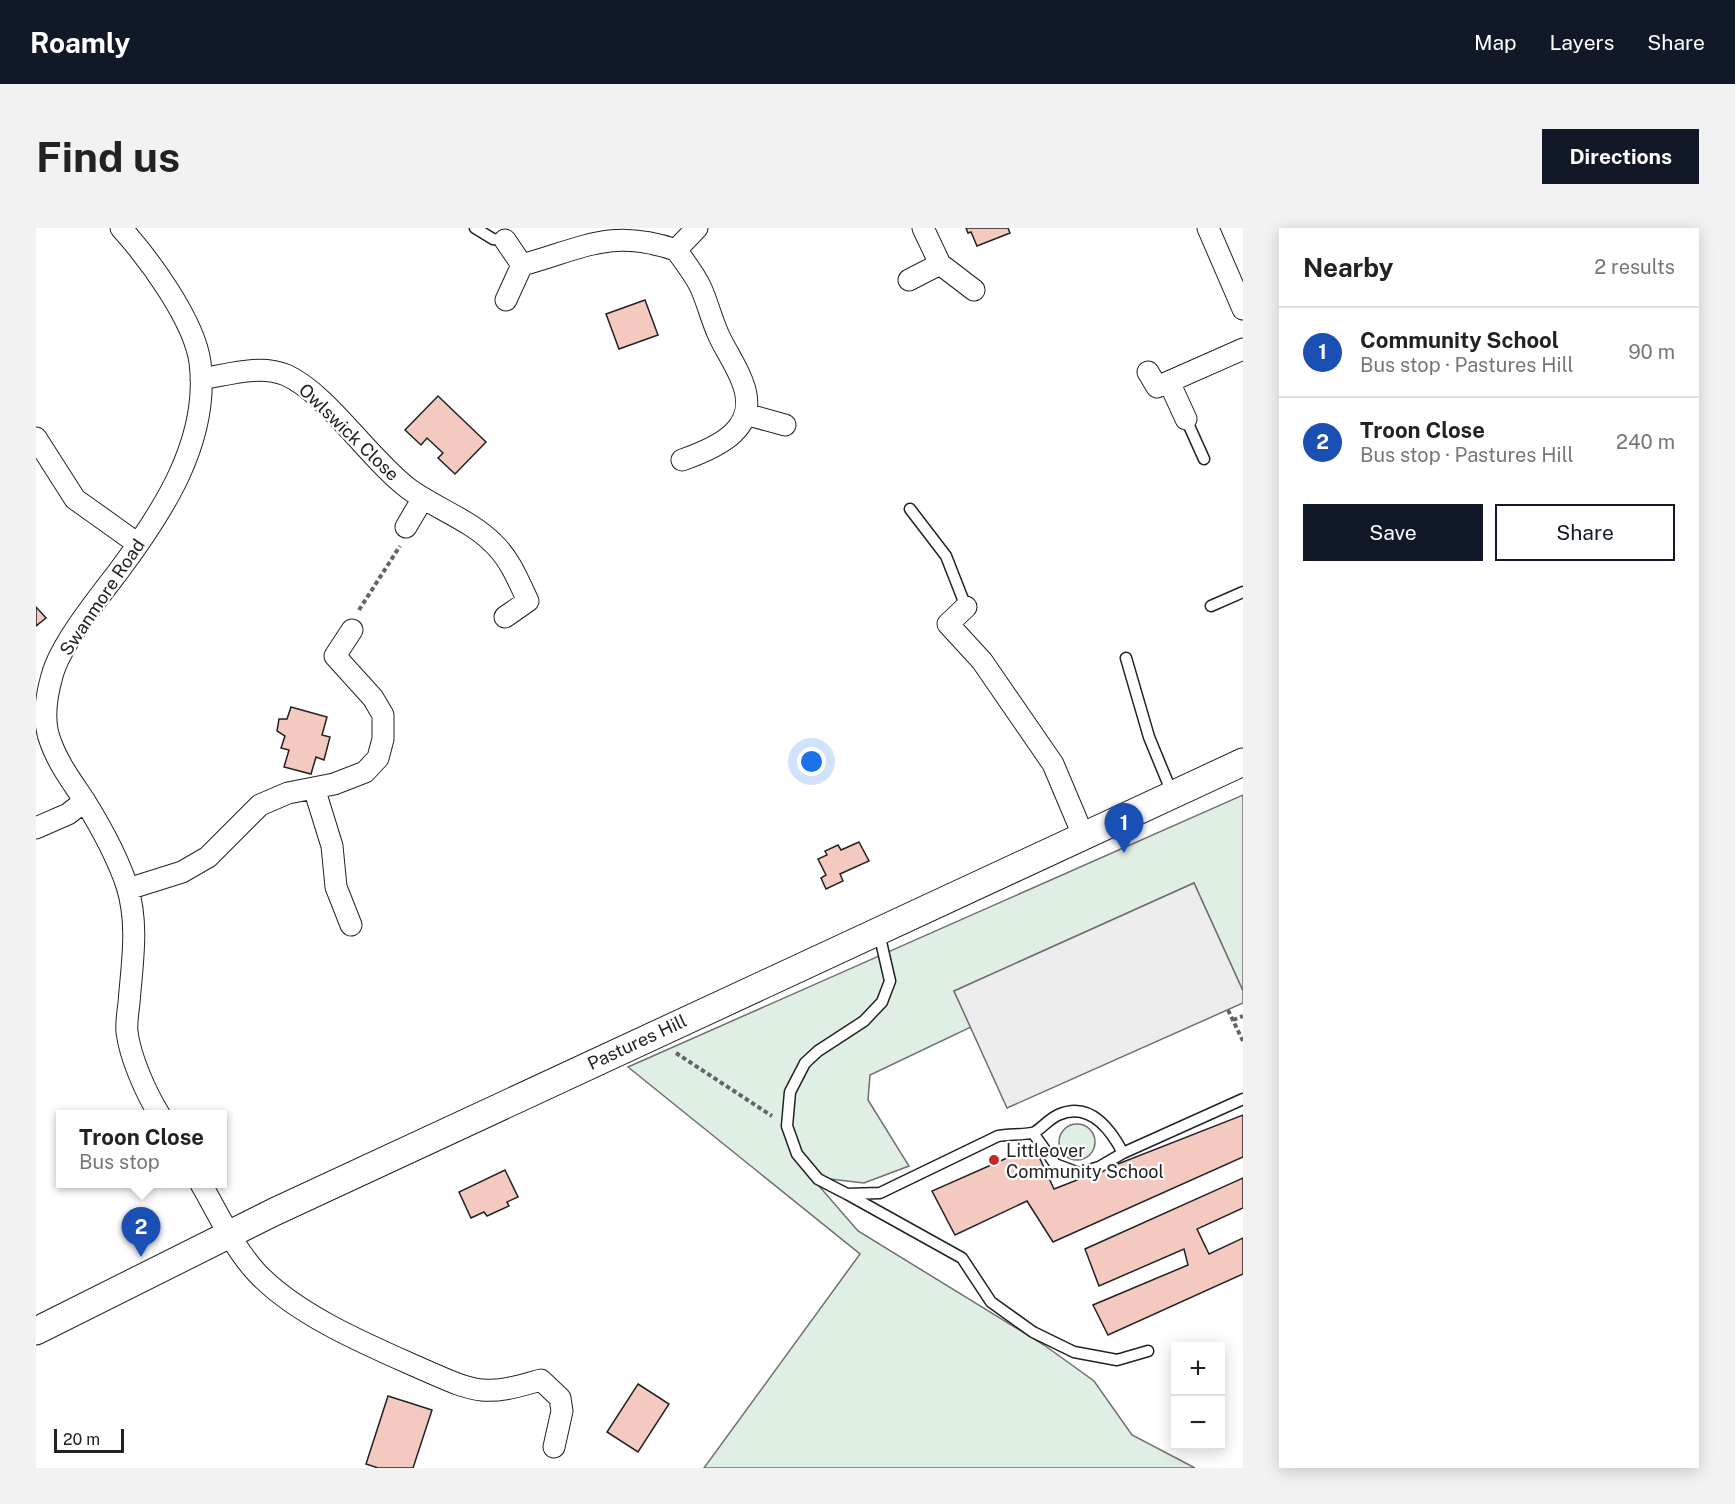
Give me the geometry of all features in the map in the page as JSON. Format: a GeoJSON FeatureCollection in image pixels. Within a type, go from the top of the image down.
{"type":"FeatureCollection","features":[{"type":"Feature","properties":{"kind":"street","name":"Swanmore Road"},"geometry":{"type":"LineString","coordinates":[[121,228],[170,292],[191,335],[199,360],[201,379],[195,428],[183,467],[168,498],[70,640],[52,673],[41,711],[50,741],[119,862],[128,889],[135,924],[127,1032],[141,1079],[157,1110]]}},
{"type":"Feature","properties":{"kind":"street"},"geometry":{"type":"LineString","coordinates":[[676,250],[697,228]]}},
{"type":"Feature","properties":{"kind":"street"},"geometry":{"type":"LineString","coordinates":[[922,228],[939,264],[974,290]]}},
{"type":"Feature","properties":{"kind":"street"},"geometry":{"type":"LineString","coordinates":[[1208,228],[1243,309]]}},
{"type":"Feature","properties":{"kind":"street"},"geometry":{"type":"LineString","coordinates":[[506,300],[522,265],[613,238],[640,240],[676,250],[701,287],[718,335],[747,394],[745,414],[734,433],[703,453],[682,460]]}},
{"type":"Feature","properties":{"kind":"street"},"geometry":{"type":"LineString","coordinates":[[505,240],[522,265]]}},
{"type":"Feature","properties":{"kind":"street"},"geometry":{"type":"LineString","coordinates":[[909,280],[939,264]]}},
{"type":"Feature","properties":{"kind":"street"},"geometry":{"type":"LineString","coordinates":[[1148,372],[1157,387],[1243,350]]}},
{"type":"Feature","properties":{"kind":"street","name":"Owlswick Close"},"geometry":{"type":"LineString","coordinates":[[201,379],[254,370],[284,374],[309,389],[378,463],[423,498],[490,540],[507,557],[528,601],[505,617]]}},
{"type":"Feature","properties":{"kind":"street"},"geometry":{"type":"LineString","coordinates":[[1169,382],[1186,419]]}},
{"type":"Feature","properties":{"kind":"street"},"geometry":{"type":"LineString","coordinates":[[745,414],[785,425]]}},
{"type":"Feature","properties":{"kind":"street"},"geometry":{"type":"LineString","coordinates":[[36,438],[75,499],[138,544]]}},
{"type":"Feature","properties":{"kind":"street"},"geometry":{"type":"LineString","coordinates":[[406,527],[423,498]]}},
{"type":"Feature","properties":{"kind":"street"},"geometry":{"type":"LineString","coordinates":[[966,607],[948,624],[982,660],[1053,764],[1083,835]]}},
{"type":"Feature","properties":{"kind":"street"},"geometry":{"type":"LineString","coordinates":[[128,889],[182,872],[208,856],[260,805],[288,793],[334,784],[365,772],[378,758],[383,739],[382,716],[373,698],[335,656],[352,630]]}},
{"type":"Feature","properties":{"kind":"street","name":"Pastures Hill"},"geometry":{"type":"LineString","coordinates":[[36,1331],[230,1233],[878,929],[1243,762]]}},
{"type":"Feature","properties":{"kind":"street"},"geometry":{"type":"LineString","coordinates":[[314,788],[332,846],[336,887],[351,925]]}},
{"type":"Feature","properties":{"kind":"street"},"geometry":{"type":"LineString","coordinates":[[36,828],[68,814],[85,801]]}},
{"type":"Feature","properties":{"kind":"street"},"geometry":{"type":"LineString","coordinates":[[203,1188],[241,1254],[273,1289],[371,1347],[473,1389],[501,1390],[541,1380],[560,1398],[561,1411],[554,1447]]}},
{"type":"Feature","properties":{"kind":"lane"},"geometry":{"type":"LineString","coordinates":[[475,228],[493,239],[505,240]]}},
{"type":"Feature","properties":{"kind":"lane"},"geometry":{"type":"LineString","coordinates":[[1186,419],[1204,459]]}},
{"type":"Feature","properties":{"kind":"lane"},"geometry":{"type":"LineString","coordinates":[[910,509],[946,555],[966,607]]}},
{"type":"Feature","properties":{"kind":"lane"},"geometry":{"type":"LineString","coordinates":[[1211,606],[1243,592]]}},
{"type":"Feature","properties":{"kind":"lane"},"geometry":{"type":"LineString","coordinates":[[1126,658],[1149,737],[1173,794]]}},
{"type":"Feature","properties":{"kind":"lane"},"geometry":{"type":"LineString","coordinates":[[878,929],[890,981],[882,1002],[864,1021],[818,1051],[806,1063],[790,1092],[787,1126],[797,1154],[818,1179],[962,1258],[991,1302],[1033,1332],[1074,1352],[1117,1360],[1148,1351]]}},
{"type":"Feature","properties":{"kind":"lane"},"geometry":{"type":"LineString","coordinates":[[1033,1133],[1055,1164],[1079,1173],[1099,1167],[1123,1153],[1243,1099]]}},
{"type":"Feature","properties":{"kind":"lane"},"geometry":{"type":"LineString","coordinates":[[847,1194],[880,1193],[998,1136],[1012,1132],[1033,1133],[1059,1114],[1078,1110],[1095,1117],[1109,1130],[1123,1153]]}},
{"type":"Feature","properties":{"kind":"path"},"geometry":{"type":"LineString","coordinates":[[352,630],[355,616],[402,542],[406,527]]}},
{"type":"Feature","properties":{"kind":"path"},"geometry":{"type":"LineString","coordinates":[[1228,1010],[1243,1041]]}},
{"type":"Feature","properties":{"kind":"path"},"geometry":{"type":"LineString","coordinates":[[1233,1020],[1243,1016]]}},
{"type":"Feature","properties":{"kind":"path"},"geometry":{"type":"LineString","coordinates":[[686,1060],[787,1126]]}},
{"type":"Feature","properties":{"kind":"green space"},"geometry":{"type":"Polygon","coordinates":[[[1243,795],[1243,991],[1194,883],[954,991],[971,1027],[870,1075],[868,1100],[909,1166],[864,1183],[830,1179],[819,1186],[858,1231],[1044,1345],[1094,1381],[1132,1435],[1195,1468],[704,1468],[860,1254],[628,1067],[1243,795]]]}},
{"type":"Feature","properties":{"kind":"green space"},"geometry":{"type":"Polygon","coordinates":[[[1077,1124],[1090,1129],[1095,1142],[1090,1155],[1077,1160],[1064,1155],[1059,1142],[1064,1129],[1077,1124]]]}},
{"type":"Feature","properties":{"kind":"shaded area"},"geometry":{"type":"Polygon","coordinates":[[[1194,883],[1243,991],[1243,1003],[1007,1108],[954,991],[1194,883]]]}},
{"type":"Feature","properties":{"kind":"building"},"geometry":{"type":"Polygon","coordinates":[[[966,228],[1008,228],[1010,233],[977,246],[971,232],[968,233],[966,228]]]}},
{"type":"Feature","properties":{"kind":"building"},"geometry":{"type":"Polygon","coordinates":[[[645,300],[658,335],[619,349],[606,314],[645,300]]]}},
{"type":"Feature","properties":{"kind":"building"},"geometry":{"type":"Polygon","coordinates":[[[438,396],[486,442],[455,474],[438,458],[443,453],[427,438],[421,445],[405,430],[438,396]]]}},
{"type":"Feature","properties":{"kind":"building"},"geometry":{"type":"Polygon","coordinates":[[[36,607],[46,618],[36,626],[36,607]]]}},
{"type":"Feature","properties":{"kind":"building"},"geometry":{"type":"Polygon","coordinates":[[[291,707],[327,717],[322,735],[330,737],[324,760],[316,757],[311,774],[284,767],[289,750],[281,748],[285,736],[277,731],[279,719],[287,719],[291,707]]]}},
{"type":"Feature","properties":{"kind":"building"},"geometry":{"type":"Polygon","coordinates":[[[859,842],[869,861],[840,874],[843,881],[826,889],[821,878],[826,875],[818,859],[827,855],[825,851],[838,845],[841,850],[859,842]]]}},
{"type":"Feature","properties":{"kind":"building"},"geometry":{"type":"Polygon","coordinates":[[[1243,1115],[1243,1157],[1053,1242],[1027,1201],[955,1235],[932,1191],[1034,1146],[1054,1189],[1243,1115]]]}},
{"type":"Feature","properties":{"kind":"building"},"geometry":{"type":"Polygon","coordinates":[[[505,1170],[518,1197],[507,1202],[509,1206],[487,1216],[484,1212],[471,1218],[459,1192],[505,1170]]]}},
{"type":"Feature","properties":{"kind":"building"},"geometry":{"type":"Polygon","coordinates":[[[1243,1178],[1243,1208],[1197,1229],[1209,1254],[1243,1238],[1243,1274],[1108,1335],[1093,1305],[1188,1265],[1184,1249],[1099,1286],[1085,1249],[1243,1178]]]}},
{"type":"Feature","properties":{"kind":"building"},"geometry":{"type":"Polygon","coordinates":[[[638,1384],[669,1404],[638,1452],[607,1432],[638,1384]]]}},
{"type":"Feature","properties":{"kind":"building"},"geometry":{"type":"Polygon","coordinates":[[[388,1396],[432,1410],[413,1468],[378,1468],[366,1464],[388,1396]]]}},
{"type":"Feature","properties":{"kind":"place","name":"Community School"},"geometry":{"type":"Point","coordinates":[1124,853]}},
{"type":"Feature","properties":{"kind":"place","name":"Littleover Community School"},"geometry":{"type":"Point","coordinates":[994,1160]}},
{"type":"Feature","properties":{"kind":"place","name":"Troon Close"},"geometry":{"type":"Point","coordinates":[141,1257]}}]}
